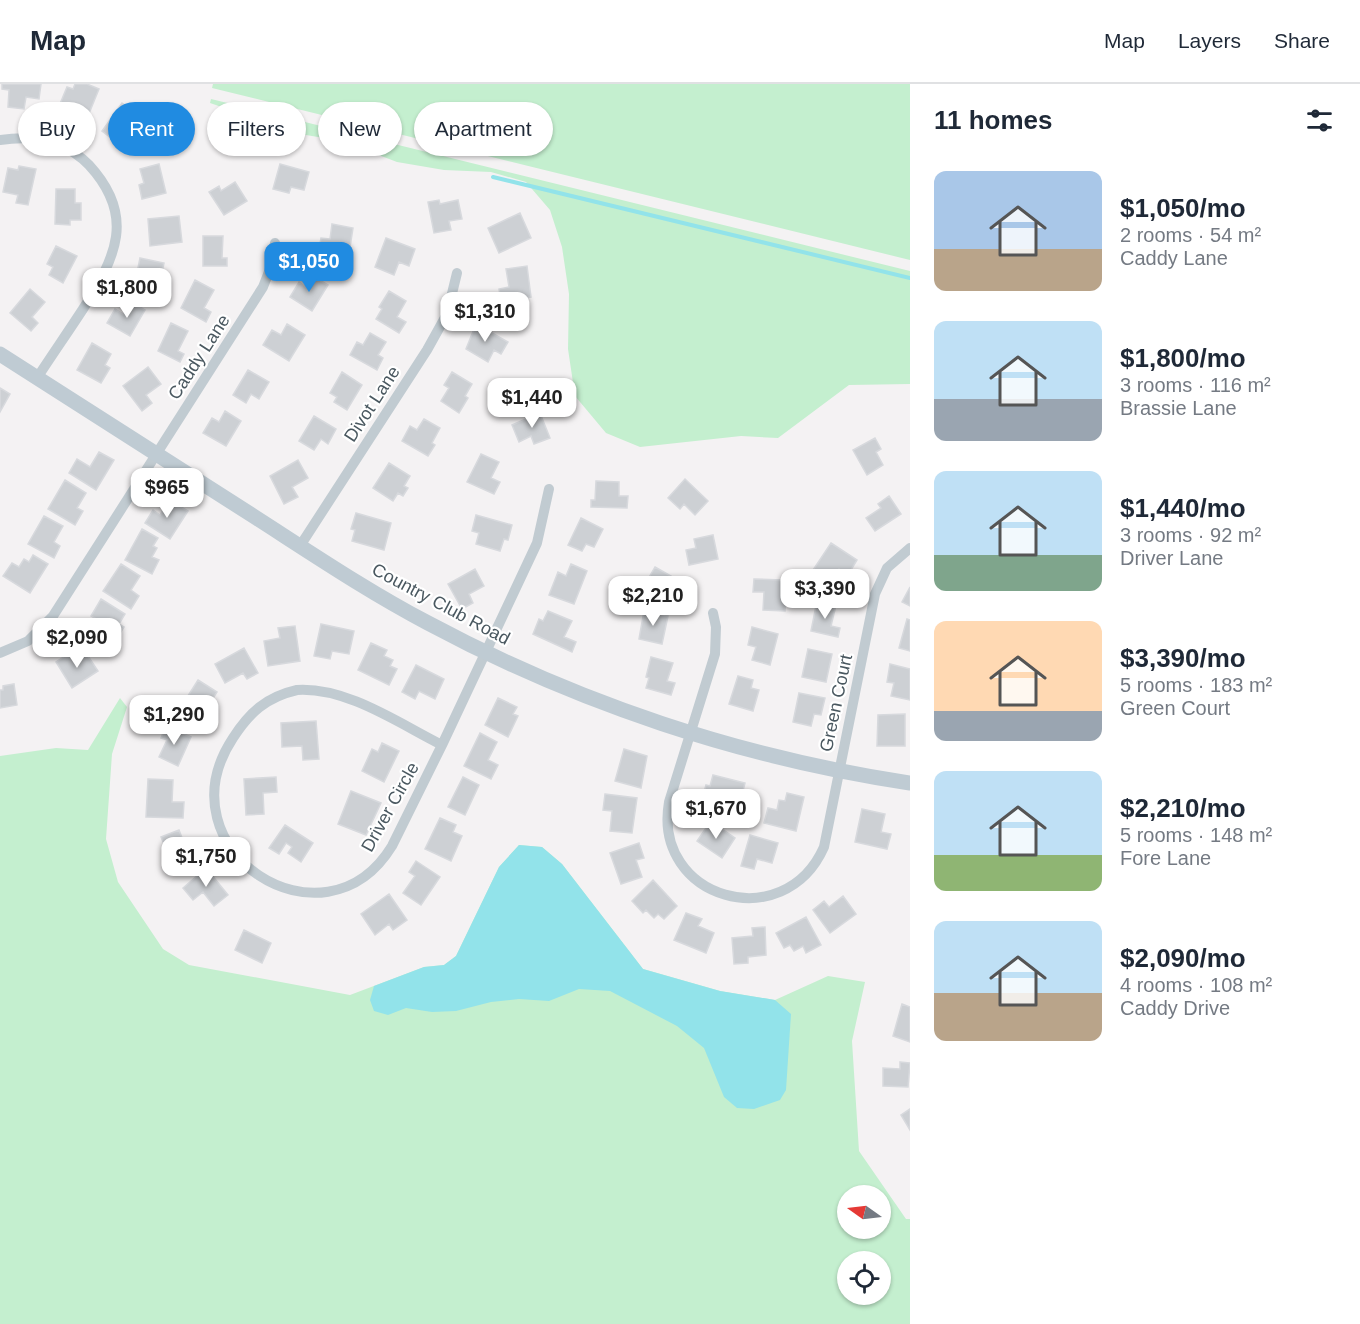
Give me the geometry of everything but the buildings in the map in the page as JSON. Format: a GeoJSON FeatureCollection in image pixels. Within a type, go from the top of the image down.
{"type":"FeatureCollection","features":[{"type":"Feature","properties":{"kind":"street"},"geometry":{"type":"LineString","coordinates":[[0,140],[35,138],[54,142],[71,151],[101,178],[115,210],[116,244],[109,267],[38,378]]}},
{"type":"Feature","properties":{"kind":"street","name":"Caddy Lane"},"geometry":{"type":"LineString","coordinates":[[0,653],[28,641],[45,626],[263,287],[270,269],[275,243]]}},
{"type":"Feature","properties":{"kind":"street","name":"Divot Lane"},"geometry":{"type":"LineString","coordinates":[[300,546],[427,350],[447,314],[457,273]]}},
{"type":"Feature","properties":{"kind":"street","name":"Country Club Road"},"geometry":{"type":"LineString","coordinates":[[0,354],[300,546],[428,623],[486,652],[566,687],[690,733],[838,771],[910,783]]}},
{"type":"Feature","properties":{"kind":"street","name":"Driver Circle"},"geometry":{"type":"LineString","coordinates":[[442,745],[329,692],[297,690],[276,696],[249,714],[219,763],[214,791],[221,833],[244,866],[278,887],[304,892],[326,891],[353,883],[375,867],[387,853],[442,745],[537,543],[549,489]]}},
{"type":"Feature","properties":{"kind":"street","name":"Green Court"},"geometry":{"type":"LineString","coordinates":[[838,771],[878,585],[894,560],[910,548]]}},
{"type":"Feature","properties":{"kind":"street"},"geometry":{"type":"LineString","coordinates":[[713,613],[716,633],[715,654],[669,802],[667,817],[669,840],[674,854],[685,870],[709,888],[744,897],[776,896],[795,886],[810,872],[824,847],[838,771]]}},
{"type":"Feature","properties":{"kind":"green space"},"geometry":{"type":"Polygon","coordinates":[[[213,84],[910,84],[910,260],[488,156],[553,156],[553,102],[414,102],[414,138],[402,135],[402,102],[318,102],[318,114],[306,111],[306,102],[269,102],[212,88],[213,84]]]}},
{"type":"Feature","properties":{"kind":"green space"},"geometry":{"type":"Polygon","coordinates":[[[306,122],[318,125],[318,137],[306,135],[306,122]]]}},
{"type":"Feature","properties":{"kind":"green space"},"geometry":{"type":"Polygon","coordinates":[[[402,146],[414,149],[414,156],[443,156],[910,271],[910,384],[849,385],[778,438],[741,436],[640,447],[606,433],[575,396],[568,349],[569,294],[562,247],[550,210],[526,182],[491,172],[444,170],[397,162],[381,156],[402,156],[402,146]]]}},
{"type":"Feature","properties":{"kind":"green space"},"geometry":{"type":"Polygon","coordinates":[[[120,698],[127,707],[112,754],[106,839],[118,882],[163,949],[189,965],[350,995],[424,967],[444,965],[456,956],[499,867],[519,845],[542,847],[562,864],[643,969],[720,991],[775,1000],[828,976],[865,982],[852,1041],[859,1151],[882,1185],[837,1185],[837,1239],[891,1239],[891,1197],[906,1219],[910,1219],[910,1324],[0,1324],[0,756],[56,748],[88,750],[120,698]]]}},
{"type":"Feature","properties":{"kind":"water"},"geometry":{"type":"Polygon","coordinates":[[[519,845],[542,847],[562,864],[643,969],[720,991],[775,1000],[791,1014],[786,1090],[780,1100],[754,1109],[737,1108],[724,1097],[704,1048],[677,1026],[610,991],[579,989],[549,1001],[519,999],[491,1002],[456,1011],[432,1012],[406,1008],[388,1015],[374,1011],[370,1000],[374,986],[424,967],[444,965],[456,956],[499,867],[519,845]]]}},
{"type":"Feature","properties":{"kind":"waterway"},"geometry":{"type":"LineString","coordinates":[[493,177],[910,278]]}}]}
